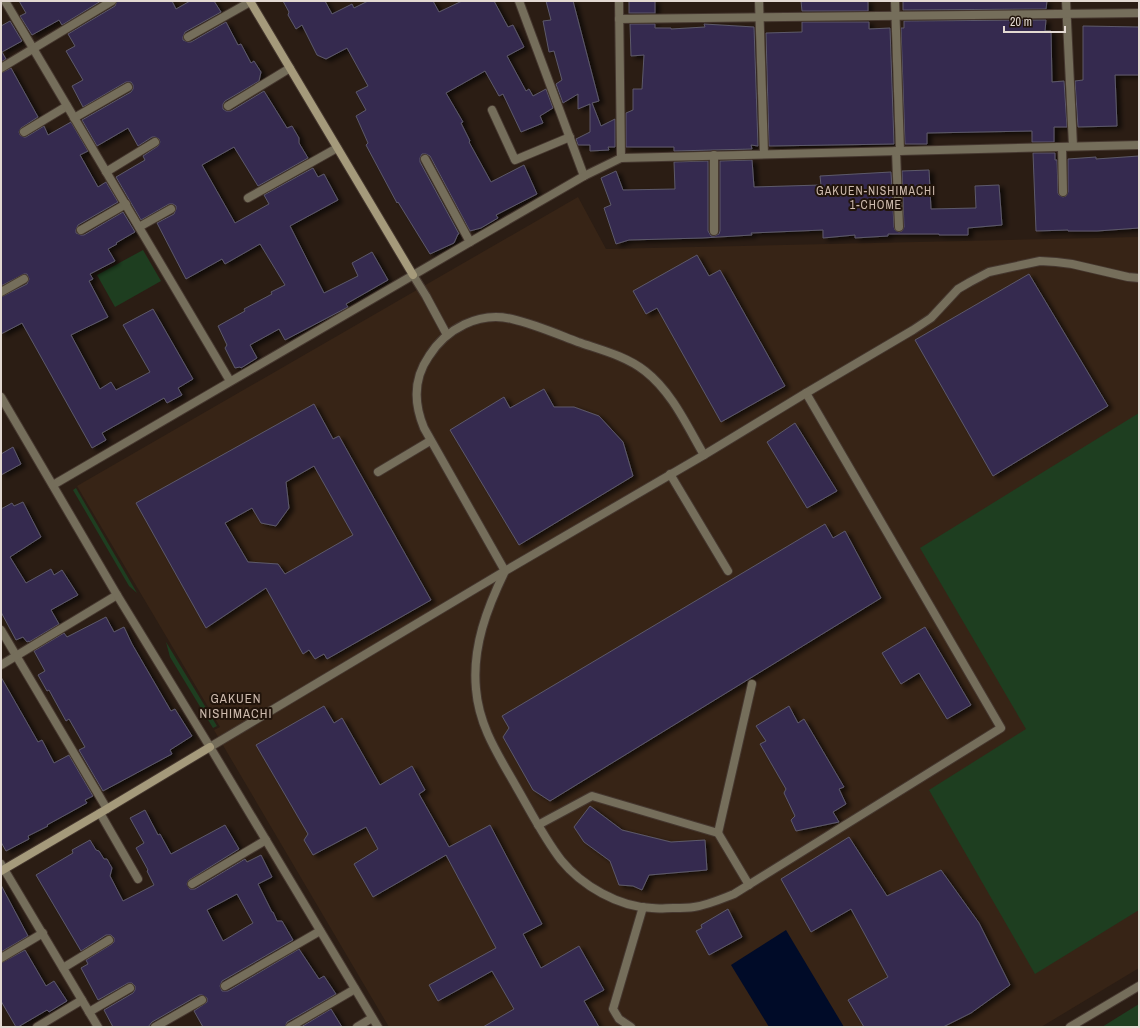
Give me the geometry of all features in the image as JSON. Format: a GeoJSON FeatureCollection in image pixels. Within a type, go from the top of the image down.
{"type":"FeatureCollection","features":[{"type":"Feature","properties":{"kind":"street"},"geometry":{"type":"LineString","coordinates":[[5,1],[230,381]]}},
{"type":"Feature","properties":{"kind":"street"},"geometry":{"type":"LineString","coordinates":[[1,68],[112,1]]}},
{"type":"Feature","properties":{"kind":"street"},"geometry":{"type":"LineString","coordinates":[[188,37],[250,1],[426,296],[447,335]]}},
{"type":"Feature","properties":{"kind":"street"},"geometry":{"type":"LineString","coordinates":[[518,1],[584,176]]}},
{"type":"Feature","properties":{"kind":"street"},"geometry":{"type":"LineString","coordinates":[[619,1],[621,158]]}},
{"type":"Feature","properties":{"kind":"street"},"geometry":{"type":"LineString","coordinates":[[759,1],[764,154]]}},
{"type":"Feature","properties":{"kind":"street"},"geometry":{"type":"LineString","coordinates":[[895,1],[899,227]]}},
{"type":"Feature","properties":{"kind":"street"},"geometry":{"type":"LineString","coordinates":[[1066,1],[1073,146]]}},
{"type":"Feature","properties":{"kind":"street"},"geometry":{"type":"LineString","coordinates":[[619,19],[1139,13]]}},
{"type":"Feature","properties":{"kind":"street"},"geometry":{"type":"LineString","coordinates":[[228,106],[290,68]]}},
{"type":"Feature","properties":{"kind":"street"},"geometry":{"type":"LineString","coordinates":[[74,118],[128,87]]}},
{"type":"Feature","properties":{"kind":"street"},"geometry":{"type":"LineString","coordinates":[[24,132],[67,106]]}},
{"type":"Feature","properties":{"kind":"street"},"geometry":{"type":"LineString","coordinates":[[492,110],[515,160],[570,137]]}},
{"type":"Feature","properties":{"kind":"street"},"geometry":{"type":"LineString","coordinates":[[106,172],[155,142]]}},
{"type":"Feature","properties":{"kind":"street"},"geometry":{"type":"LineString","coordinates":[[53,485],[584,176],[621,158],[1139,145]]}},
{"type":"Feature","properties":{"kind":"street"},"geometry":{"type":"LineString","coordinates":[[1062,147],[1063,192]]}},
{"type":"Feature","properties":{"kind":"street"},"geometry":{"type":"LineString","coordinates":[[248,198],[337,148]]}},
{"type":"Feature","properties":{"kind":"street"},"geometry":{"type":"LineString","coordinates":[[714,155],[714,231]]}},
{"type":"Feature","properties":{"kind":"street"},"geometry":{"type":"LineString","coordinates":[[425,159],[470,242]]}},
{"type":"Feature","properties":{"kind":"street"},"geometry":{"type":"LineString","coordinates":[[81,230],[126,204]]}},
{"type":"Feature","properties":{"kind":"street"},"geometry":{"type":"LineString","coordinates":[[139,227],[171,209]]}},
{"type":"Feature","properties":{"kind":"street"},"geometry":{"type":"LineString","coordinates":[[98,1027],[2,868],[103,811],[210,746],[913,330],[931,318],[958,289],[989,272],[1040,261],[1072,264],[1128,277],[1139,278]]}},
{"type":"Feature","properties":{"kind":"street"},"geometry":{"type":"LineString","coordinates":[[1,292],[24,279]]}},
{"type":"Feature","properties":{"kind":"street"},"geometry":{"type":"LineString","coordinates":[[505,571],[430,441],[419,416],[417,406],[420,372],[425,361],[433,349],[447,335],[461,326],[473,321],[487,318],[501,317],[521,321],[625,359],[644,371],[660,384],[672,401],[704,455]]}},
{"type":"Feature","properties":{"kind":"street"},"geometry":{"type":"LineString","coordinates":[[505,571],[484,619],[478,647],[475,667],[478,708],[484,727],[494,749],[550,846],[577,876],[592,888],[630,905],[651,908],[693,907],[734,894],[1001,728],[806,393]]}},
{"type":"Feature","properties":{"kind":"street"},"geometry":{"type":"LineString","coordinates":[[1,397],[117,595],[210,746],[378,1027]]}},
{"type":"Feature","properties":{"kind":"street"},"geometry":{"type":"LineString","coordinates":[[378,472],[430,441]]}},
{"type":"Feature","properties":{"kind":"street"},"geometry":{"type":"LineString","coordinates":[[670,474],[728,571]]}},
{"type":"Feature","properties":{"kind":"street"},"geometry":{"type":"LineString","coordinates":[[1,665],[117,595]]}},
{"type":"Feature","properties":{"kind":"street"},"geometry":{"type":"LineString","coordinates":[[1,630],[103,811],[138,879]]}},
{"type":"Feature","properties":{"kind":"street"},"geometry":{"type":"LineString","coordinates":[[718,833],[752,684]]}},
{"type":"Feature","properties":{"kind":"street"},"geometry":{"type":"LineString","coordinates":[[538,824],[592,796],[718,833],[749,885]]}},
{"type":"Feature","properties":{"kind":"street"},"geometry":{"type":"LineString","coordinates":[[192,884],[266,840]]}},
{"type":"Feature","properties":{"kind":"street"},"geometry":{"type":"LineString","coordinates":[[631,1027],[619,1018],[613,1008],[643,907]]}},
{"type":"Feature","properties":{"kind":"street"},"geometry":{"type":"LineString","coordinates":[[225,986],[320,931]]}},
{"type":"Feature","properties":{"kind":"street"},"geometry":{"type":"LineString","coordinates":[[1,958],[43,934]]}},
{"type":"Feature","properties":{"kind":"street"},"geometry":{"type":"LineString","coordinates":[[63,968],[109,940]]}},
{"type":"Feature","properties":{"kind":"street"},"geometry":{"type":"LineString","coordinates":[[1070,1027],[1139,986]]}},
{"type":"Feature","properties":{"kind":"street"},"geometry":{"type":"LineString","coordinates":[[89,1012],[130,988]]}},
{"type":"Feature","properties":{"kind":"street"},"geometry":{"type":"LineString","coordinates":[[290,1027],[355,989]]}},
{"type":"Feature","properties":{"kind":"street"},"geometry":{"type":"LineString","coordinates":[[37,1027],[82,1000]]}},
{"type":"Feature","properties":{"kind":"street"},"geometry":{"type":"LineString","coordinates":[[155,1027],[202,1000]]}},
{"type":"Feature","properties":{"kind":"street"},"geometry":{"type":"LineString","coordinates":[[357,1027],[372,1018]]}},
{"type":"Feature","properties":{"kind":"shaded area"},"geometry":{"type":"Polygon","coordinates":[[[578,197],[606,249],[1139,237],[1139,968],[1041,1027],[389,1027],[214,730],[220,727],[77,486],[578,197]]]}},
{"type":"Feature","properties":{"kind":"green space"},"geometry":{"type":"Polygon","coordinates":[[[143,250],[161,281],[115,307],[97,275],[143,250]]]}},
{"type":"Feature","properties":{"kind":"green space"},"geometry":{"type":"Polygon","coordinates":[[[1139,413],[1139,910],[1035,974],[929,790],[1026,729],[920,548],[1139,413]]]}},
{"type":"Feature","properties":{"kind":"green space"},"geometry":{"type":"Polygon","coordinates":[[[76,488],[137,593],[129,586],[73,490],[76,488]]]}},
{"type":"Feature","properties":{"kind":"green space"},"geometry":{"type":"Polygon","coordinates":[[[166,642],[217,726],[213,728],[170,657],[166,642]]]}},
{"type":"Feature","properties":{"kind":"green space"},"geometry":{"type":"Polygon","coordinates":[[[1139,1004],[1139,1027],[1102,1027],[1139,1004]]]}},
{"type":"Feature","properties":{"kind":"water"},"geometry":{"type":"Polygon","coordinates":[[[786,930],[844,1027],[769,1027],[731,965],[786,930]]]}},
{"type":"Feature","properties":{"kind":"building"},"geometry":{"type":"Polygon","coordinates":[[[19,1],[101,1],[62,25],[59,20],[32,35],[20,16],[26,13],[19,1]]]}},
{"type":"Feature","properties":{"kind":"building"},"geometry":{"type":"Polygon","coordinates":[[[117,1],[172,1],[176,9],[190,1],[214,1],[221,12],[185,32],[183,40],[191,42],[226,22],[238,45],[241,44],[251,63],[254,61],[261,72],[259,81],[225,101],[223,104],[223,109],[226,111],[231,111],[264,91],[287,128],[292,126],[299,138],[299,143],[308,158],[258,186],[234,147],[202,165],[235,223],[269,204],[264,195],[313,168],[318,177],[324,174],[338,200],[290,226],[324,293],[358,276],[352,263],[372,252],[388,280],[346,304],[348,307],[285,340],[279,329],[250,345],[257,358],[241,368],[235,368],[225,348],[227,345],[218,326],[245,311],[244,309],[272,294],[271,292],[285,285],[260,244],[225,264],[222,259],[186,279],[157,223],[174,214],[176,206],[169,204],[141,220],[116,177],[145,160],[143,156],[158,146],[160,142],[159,139],[152,137],[138,146],[128,128],[97,146],[82,120],[131,92],[133,85],[131,82],[126,82],[83,107],[72,86],[83,80],[66,51],[75,46],[68,34],[115,6],[117,1]]]}},
{"type":"Feature","properties":{"kind":"building"},"geometry":{"type":"Polygon","coordinates":[[[283,1],[325,1],[332,14],[352,4],[354,8],[368,1],[433,1],[439,12],[462,1],[494,1],[508,27],[513,25],[524,47],[507,56],[526,91],[529,89],[533,96],[546,89],[553,108],[540,116],[543,123],[521,132],[503,94],[499,96],[485,71],[446,93],[463,122],[461,123],[470,141],[469,142],[491,182],[524,165],[537,194],[496,215],[498,218],[481,228],[470,231],[430,156],[422,154],[420,162],[459,234],[454,243],[430,254],[398,202],[397,203],[366,145],[368,143],[356,116],[366,110],[356,92],[368,86],[347,48],[326,59],[317,55],[302,25],[296,29],[288,15],[289,12],[283,1]]]}},
{"type":"Feature","properties":{"kind":"building"},"geometry":{"type":"Polygon","coordinates":[[[546,1],[573,1],[599,101],[592,103],[601,126],[615,119],[615,147],[608,147],[609,150],[590,151],[590,145],[578,145],[576,139],[590,132],[590,104],[578,109],[578,94],[563,103],[556,84],[562,80],[554,51],[549,52],[543,21],[551,20],[546,1]]]}},
{"type":"Feature","properties":{"kind":"building"},"geometry":{"type":"Polygon","coordinates":[[[629,1],[655,1],[655,13],[629,13],[629,1]]]}},
{"type":"Feature","properties":{"kind":"building"},"geometry":{"type":"Polygon","coordinates":[[[801,1],[868,1],[868,11],[802,11],[801,1]]]}},
{"type":"Feature","properties":{"kind":"building"},"geometry":{"type":"Polygon","coordinates":[[[903,1],[1047,1],[1046,9],[903,10],[903,1]]]}},
{"type":"Feature","properties":{"kind":"building"},"geometry":{"type":"Polygon","coordinates":[[[1046,20],[1045,31],[1051,31],[1052,82],[1064,81],[1067,127],[1054,127],[1054,142],[1032,142],[1032,131],[927,133],[927,144],[905,144],[901,28],[904,28],[904,21],[1046,20]]]}},
{"type":"Feature","properties":{"kind":"building"},"geometry":{"type":"Polygon","coordinates":[[[10,21],[22,41],[2,52],[6,59],[1,62],[1,26],[10,21]]]}},
{"type":"Feature","properties":{"kind":"building"},"geometry":{"type":"Polygon","coordinates":[[[802,22],[869,22],[869,29],[890,28],[894,144],[769,146],[766,33],[802,32],[802,22]]]}},
{"type":"Feature","properties":{"kind":"building"},"geometry":{"type":"Polygon","coordinates":[[[630,24],[655,24],[655,28],[671,29],[705,27],[704,24],[754,27],[758,146],[751,145],[752,149],[674,151],[674,147],[626,147],[626,113],[633,110],[633,89],[642,89],[644,55],[631,56],[630,24]]]}},
{"type":"Feature","properties":{"kind":"building"},"geometry":{"type":"Polygon","coordinates":[[[1083,26],[1139,27],[1139,75],[1115,75],[1117,126],[1078,127],[1075,81],[1083,80],[1083,26]]]}},
{"type":"Feature","properties":{"kind":"building"},"geometry":{"type":"Polygon","coordinates":[[[11,68],[38,117],[21,128],[19,132],[20,135],[26,137],[44,126],[48,135],[71,122],[88,151],[80,155],[98,187],[106,182],[118,202],[78,225],[76,233],[84,235],[123,212],[135,232],[108,249],[115,261],[90,274],[93,279],[89,281],[108,317],[71,335],[100,389],[111,382],[116,390],[150,372],[123,325],[153,309],[193,379],[178,388],[182,395],[167,403],[164,398],[102,433],[106,440],[92,448],[22,323],[1,334],[1,297],[27,284],[29,279],[27,274],[24,274],[1,286],[1,73],[11,68]]]}},
{"type":"Feature","properties":{"kind":"building"},"geometry":{"type":"Polygon","coordinates":[[[1033,153],[1055,153],[1055,160],[1057,160],[1058,193],[1063,197],[1066,196],[1068,192],[1068,159],[1139,156],[1139,228],[1097,231],[1036,231],[1033,153]]]}},
{"type":"Feature","properties":{"kind":"building"},"geometry":{"type":"Polygon","coordinates":[[[752,160],[754,187],[821,185],[820,176],[891,172],[894,227],[895,230],[899,232],[902,231],[904,227],[902,171],[929,170],[931,209],[976,208],[975,186],[999,185],[1002,225],[968,228],[968,235],[888,234],[888,236],[855,238],[855,235],[823,238],[823,230],[751,233],[752,235],[702,238],[629,240],[616,244],[604,208],[611,205],[601,178],[616,171],[623,190],[675,189],[674,162],[708,161],[708,231],[711,236],[714,236],[719,234],[720,231],[720,161],[752,160]]]}},
{"type":"Feature","properties":{"kind":"building"},"geometry":{"type":"Polygon","coordinates":[[[697,255],[709,276],[720,270],[785,386],[721,422],[657,308],[646,314],[633,291],[697,255]]]}},
{"type":"Feature","properties":{"kind":"building"},"geometry":{"type":"Polygon","coordinates":[[[1029,274],[1108,406],[993,476],[915,340],[1029,274]]]}},
{"type":"Feature","properties":{"kind":"building"},"geometry":{"type":"Polygon","coordinates":[[[544,389],[554,407],[574,407],[599,416],[623,442],[633,476],[519,545],[450,430],[504,397],[510,408],[544,389]]]}},
{"type":"Feature","properties":{"kind":"building"},"geometry":{"type":"Polygon","coordinates":[[[314,404],[333,439],[339,436],[431,600],[327,659],[324,654],[315,659],[309,650],[303,654],[266,588],[206,628],[136,503],[314,404]],[[314,466],[286,482],[289,508],[276,526],[261,523],[252,508],[225,523],[248,562],[278,564],[285,574],[353,535],[314,466]]]}},
{"type":"Feature","properties":{"kind":"building"},"geometry":{"type":"Polygon","coordinates":[[[795,423],[837,491],[807,508],[767,442],[795,423]]]}},
{"type":"Feature","properties":{"kind":"building"},"geometry":{"type":"Polygon","coordinates":[[[13,447],[21,464],[1,475],[1,454],[13,447]]]}},
{"type":"Feature","properties":{"kind":"building"},"geometry":{"type":"Polygon","coordinates":[[[23,502],[41,537],[10,557],[26,583],[51,569],[54,575],[62,570],[78,595],[51,610],[59,624],[29,642],[27,642],[23,637],[16,640],[1,612],[1,509],[12,503],[14,506],[23,502]]]}},
{"type":"Feature","properties":{"kind":"building"},"geometry":{"type":"Polygon","coordinates":[[[825,524],[833,538],[845,531],[881,598],[550,801],[533,790],[503,737],[509,728],[502,716],[825,524]]]}},
{"type":"Feature","properties":{"kind":"building"},"geometry":{"type":"Polygon","coordinates":[[[106,617],[114,632],[124,627],[132,644],[171,711],[175,709],[192,736],[170,750],[172,754],[103,791],[79,750],[85,747],[69,719],[66,721],[49,690],[47,691],[38,675],[45,671],[34,651],[64,633],[67,637],[106,617]]]}},
{"type":"Feature","properties":{"kind":"building"},"geometry":{"type":"Polygon","coordinates":[[[925,627],[971,705],[947,719],[919,673],[901,684],[882,653],[925,627]]]}},
{"type":"Feature","properties":{"kind":"building"},"geometry":{"type":"Polygon","coordinates":[[[1,677],[38,742],[42,740],[54,763],[69,755],[93,796],[85,800],[87,803],[28,836],[29,839],[6,851],[1,842],[1,677]]]}},
{"type":"Feature","properties":{"kind":"building"},"geometry":{"type":"Polygon","coordinates":[[[324,706],[334,723],[342,718],[380,785],[412,766],[425,790],[419,794],[449,847],[490,825],[542,924],[523,934],[541,968],[579,946],[604,990],[584,1001],[599,1027],[483,1027],[514,1009],[492,971],[438,1001],[429,985],[496,948],[446,855],[373,897],[354,864],[378,849],[366,827],[313,855],[304,840],[308,834],[256,745],[324,706]]]}},
{"type":"Feature","properties":{"kind":"building"},"geometry":{"type":"Polygon","coordinates":[[[789,706],[798,723],[804,719],[844,787],[839,789],[846,804],[833,812],[839,822],[796,831],[791,820],[795,816],[784,793],[786,789],[760,744],[766,741],[756,726],[789,706]]]}},
{"type":"Feature","properties":{"kind":"building"},"geometry":{"type":"Polygon","coordinates":[[[590,806],[622,830],[671,842],[705,840],[707,870],[649,875],[642,890],[633,886],[619,885],[610,861],[584,842],[574,827],[590,806]]]}},
{"type":"Feature","properties":{"kind":"building"},"geometry":{"type":"Polygon","coordinates":[[[145,810],[158,835],[160,834],[171,854],[225,825],[239,849],[189,880],[187,884],[190,889],[195,889],[245,859],[247,862],[261,855],[272,877],[258,884],[277,921],[282,921],[293,940],[222,981],[220,986],[222,991],[228,991],[299,949],[319,979],[324,976],[336,994],[287,1022],[285,1027],[203,1027],[194,1011],[207,1002],[207,998],[199,995],[152,1022],[148,1027],[113,1027],[104,1010],[133,993],[135,986],[132,983],[128,983],[98,1000],[81,968],[88,964],[86,960],[112,944],[114,942],[114,938],[111,935],[106,935],[81,951],[36,875],[73,853],[72,850],[90,840],[104,859],[107,859],[112,868],[110,876],[123,901],[154,885],[136,848],[144,843],[130,818],[145,810]],[[237,894],[207,910],[223,941],[253,923],[237,894]]]}},
{"type":"Feature","properties":{"kind":"building"},"geometry":{"type":"Polygon","coordinates":[[[849,837],[887,896],[941,870],[979,923],[1010,985],[971,1013],[943,1027],[864,1027],[848,1000],[888,977],[851,909],[811,932],[781,879],[849,837]]]}},
{"type":"Feature","properties":{"kind":"building"},"geometry":{"type":"Polygon","coordinates":[[[1,885],[28,936],[1,952],[1,885]]]}},
{"type":"Feature","properties":{"kind":"building"},"geometry":{"type":"Polygon","coordinates":[[[728,909],[742,937],[709,955],[696,931],[702,928],[701,925],[728,909]]]}},
{"type":"Feature","properties":{"kind":"building"},"geometry":{"type":"Polygon","coordinates":[[[25,950],[46,986],[54,981],[67,1001],[49,1012],[47,1010],[16,1027],[1,1001],[1,963],[25,950]]]}},
{"type":"Feature","properties":{"kind":"building"},"geometry":{"type":"Polygon","coordinates":[[[331,1009],[342,1027],[301,1027],[331,1009]]]}},
{"type":"Feature","properties":{"kind":"district","name":"GAKUEN-NISHIMACHI 1-CHOME"},"geometry":{"type":"Point","coordinates":[876,198]}},
{"type":"Feature","properties":{"kind":"district","name":"GAKUEN NISHIMACHI"},"geometry":{"type":"Point","coordinates":[236,706]}}]}
